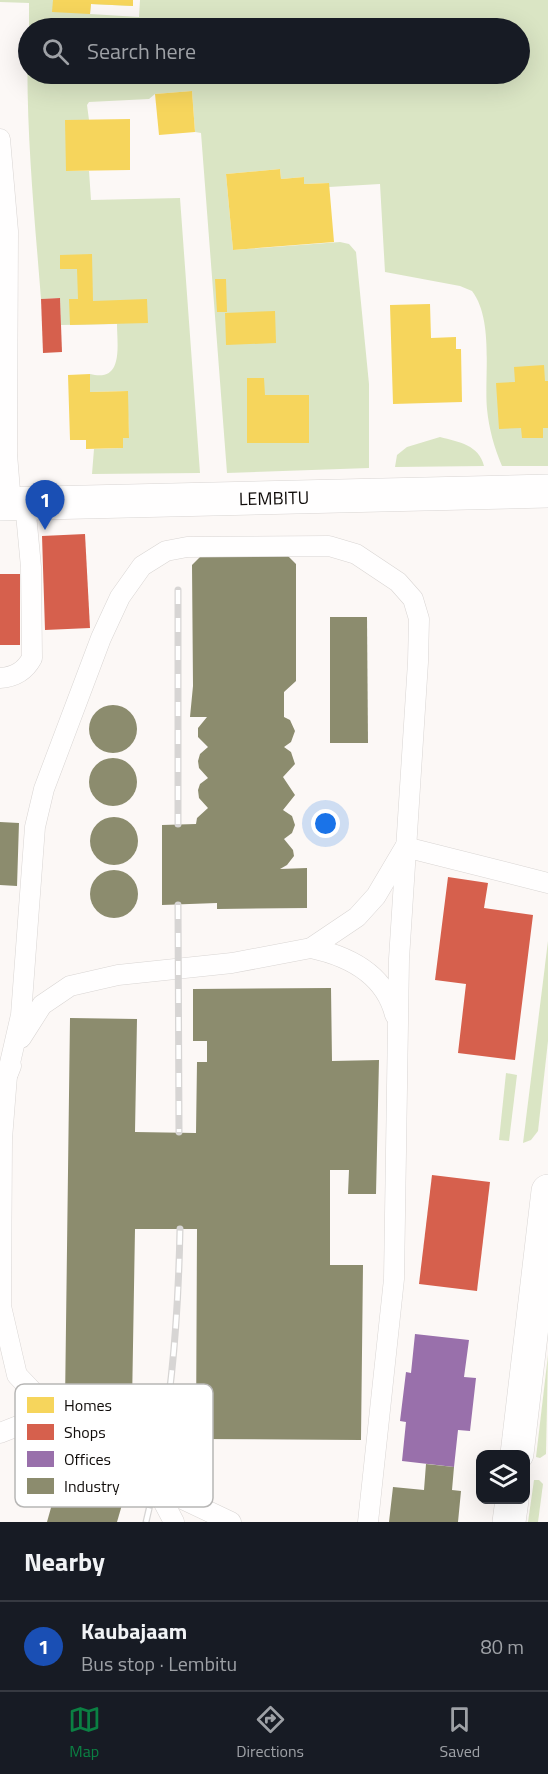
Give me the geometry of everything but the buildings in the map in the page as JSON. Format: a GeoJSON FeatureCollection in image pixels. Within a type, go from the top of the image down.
{"type":"FeatureCollection","features":[{"type":"Feature","properties":{"kind":"street","name":"LEMBITU"},"geometry":{"type":"LineString","coordinates":[[12,503],[548,491]]}},
{"type":"Feature","properties":{"kind":"street"},"geometry":{"type":"LineString","coordinates":[[518,1450],[548,1191]]}},
{"type":"Feature","properties":{"kind":"street"},"geometry":{"type":"LineString","coordinates":[[509,1522],[511,1504]]}},
{"type":"Feature","properties":{"kind":"lane"},"geometry":{"type":"LineString","coordinates":[[0,139],[8,231],[4,365],[7,454],[12,503],[31,567],[32,658],[26,669],[11,677],[0,678]]}},
{"type":"Feature","properties":{"kind":"lane"},"geometry":{"type":"LineString","coordinates":[[26,1384],[17,1375],[1,1309],[2,1139],[7,1076],[22,1006],[35,827],[44,789],[59,744],[120,597],[134,575],[152,557],[166,551],[187,547],[329,546],[356,554],[398,582],[413,599],[419,619],[405,847],[398,1026],[394,1279],[368,1522]]}},
{"type":"Feature","properties":{"kind":"lane"},"geometry":{"type":"LineString","coordinates":[[405,847],[548,883]]}},
{"type":"Feature","properties":{"kind":"lane"},"geometry":{"type":"LineString","coordinates":[[7,1076],[23,1034],[42,1005],[70,986],[118,975],[232,963],[311,948],[357,917],[376,896],[405,847]]}},
{"type":"Feature","properties":{"kind":"lane"},"geometry":{"type":"LineString","coordinates":[[311,948],[338,954],[370,974],[381,987],[393,1008],[398,1026]]}},
{"type":"Feature","properties":{"kind":"lane"},"geometry":{"type":"LineString","coordinates":[[0,1433],[15,1426]]}},
{"type":"Feature","properties":{"kind":"lane"},"geometry":{"type":"LineString","coordinates":[[166,1507],[174,1522]]}},
{"type":"Feature","properties":{"kind":"lane"},"geometry":{"type":"LineString","coordinates":[[199,1507],[231,1522]]}},
{"type":"Feature","properties":{"kind":"green space"},"geometry":{"type":"Polygon","coordinates":[[[0,0],[133,0],[133,6],[91,4],[90,14],[139,17],[140,0],[548,0],[548,466],[502,466],[492,438],[488,416],[486,332],[479,303],[472,291],[460,286],[385,272],[380,184],[329,187],[328,183],[304,184],[304,177],[281,179],[280,169],[226,174],[233,250],[340,242],[349,244],[356,252],[369,384],[369,468],[227,473],[201,133],[195,132],[192,91],[155,94],[149,99],[89,102],[87,105],[89,120],[66,171],[89,171],[91,200],[180,198],[200,473],[92,474],[94,449],[123,448],[123,438],[129,437],[127,391],[90,392],[90,374],[109,373],[113,368],[117,351],[117,324],[61,325],[60,298],[41,299],[28,99],[28,84],[530,84],[530,18],[29,18],[29,3],[0,2],[0,0]]]}},
{"type":"Feature","properties":{"kind":"green space"},"geometry":{"type":"Polygon","coordinates":[[[440,437],[467,445],[478,453],[484,466],[395,467],[397,455],[407,447],[440,437]]]}},
{"type":"Feature","properties":{"kind":"green space"},"geometry":{"type":"Polygon","coordinates":[[[548,941],[548,1041],[538,1131],[531,1140],[523,1143],[548,941]]]}},
{"type":"Feature","properties":{"kind":"green space"},"geometry":{"type":"Polygon","coordinates":[[[506,1073],[517,1075],[509,1141],[499,1140],[506,1073]]]}},
{"type":"Feature","properties":{"kind":"green space"},"geometry":{"type":"Polygon","coordinates":[[[548,1355],[546,1454],[540,1458],[536,1457],[548,1355]]]}},
{"type":"Feature","properties":{"kind":"green space"},"geometry":{"type":"Polygon","coordinates":[[[534,1480],[539,1480],[543,1484],[538,1522],[528,1522],[534,1480]]]}},
{"type":"Feature","properties":{"kind":"railway"},"geometry":{"type":"LineString","coordinates":[[178,590],[178,824]]}},
{"type":"Feature","properties":{"kind":"railway"},"geometry":{"type":"LineString","coordinates":[[178,905],[179,1132]]}},
{"type":"Feature","properties":{"kind":"railway"},"geometry":{"type":"LineString","coordinates":[[170,1384],[175,1340],[180,1229]]}},
{"type":"Feature","properties":{"kind":"railway"},"geometry":{"type":"LineString","coordinates":[[146,1522],[149,1507]]}},
{"type":"Feature","properties":{"kind":"place","name":"Kaubajaam"},"geometry":{"type":"Point","coordinates":[45,530]}}]}
